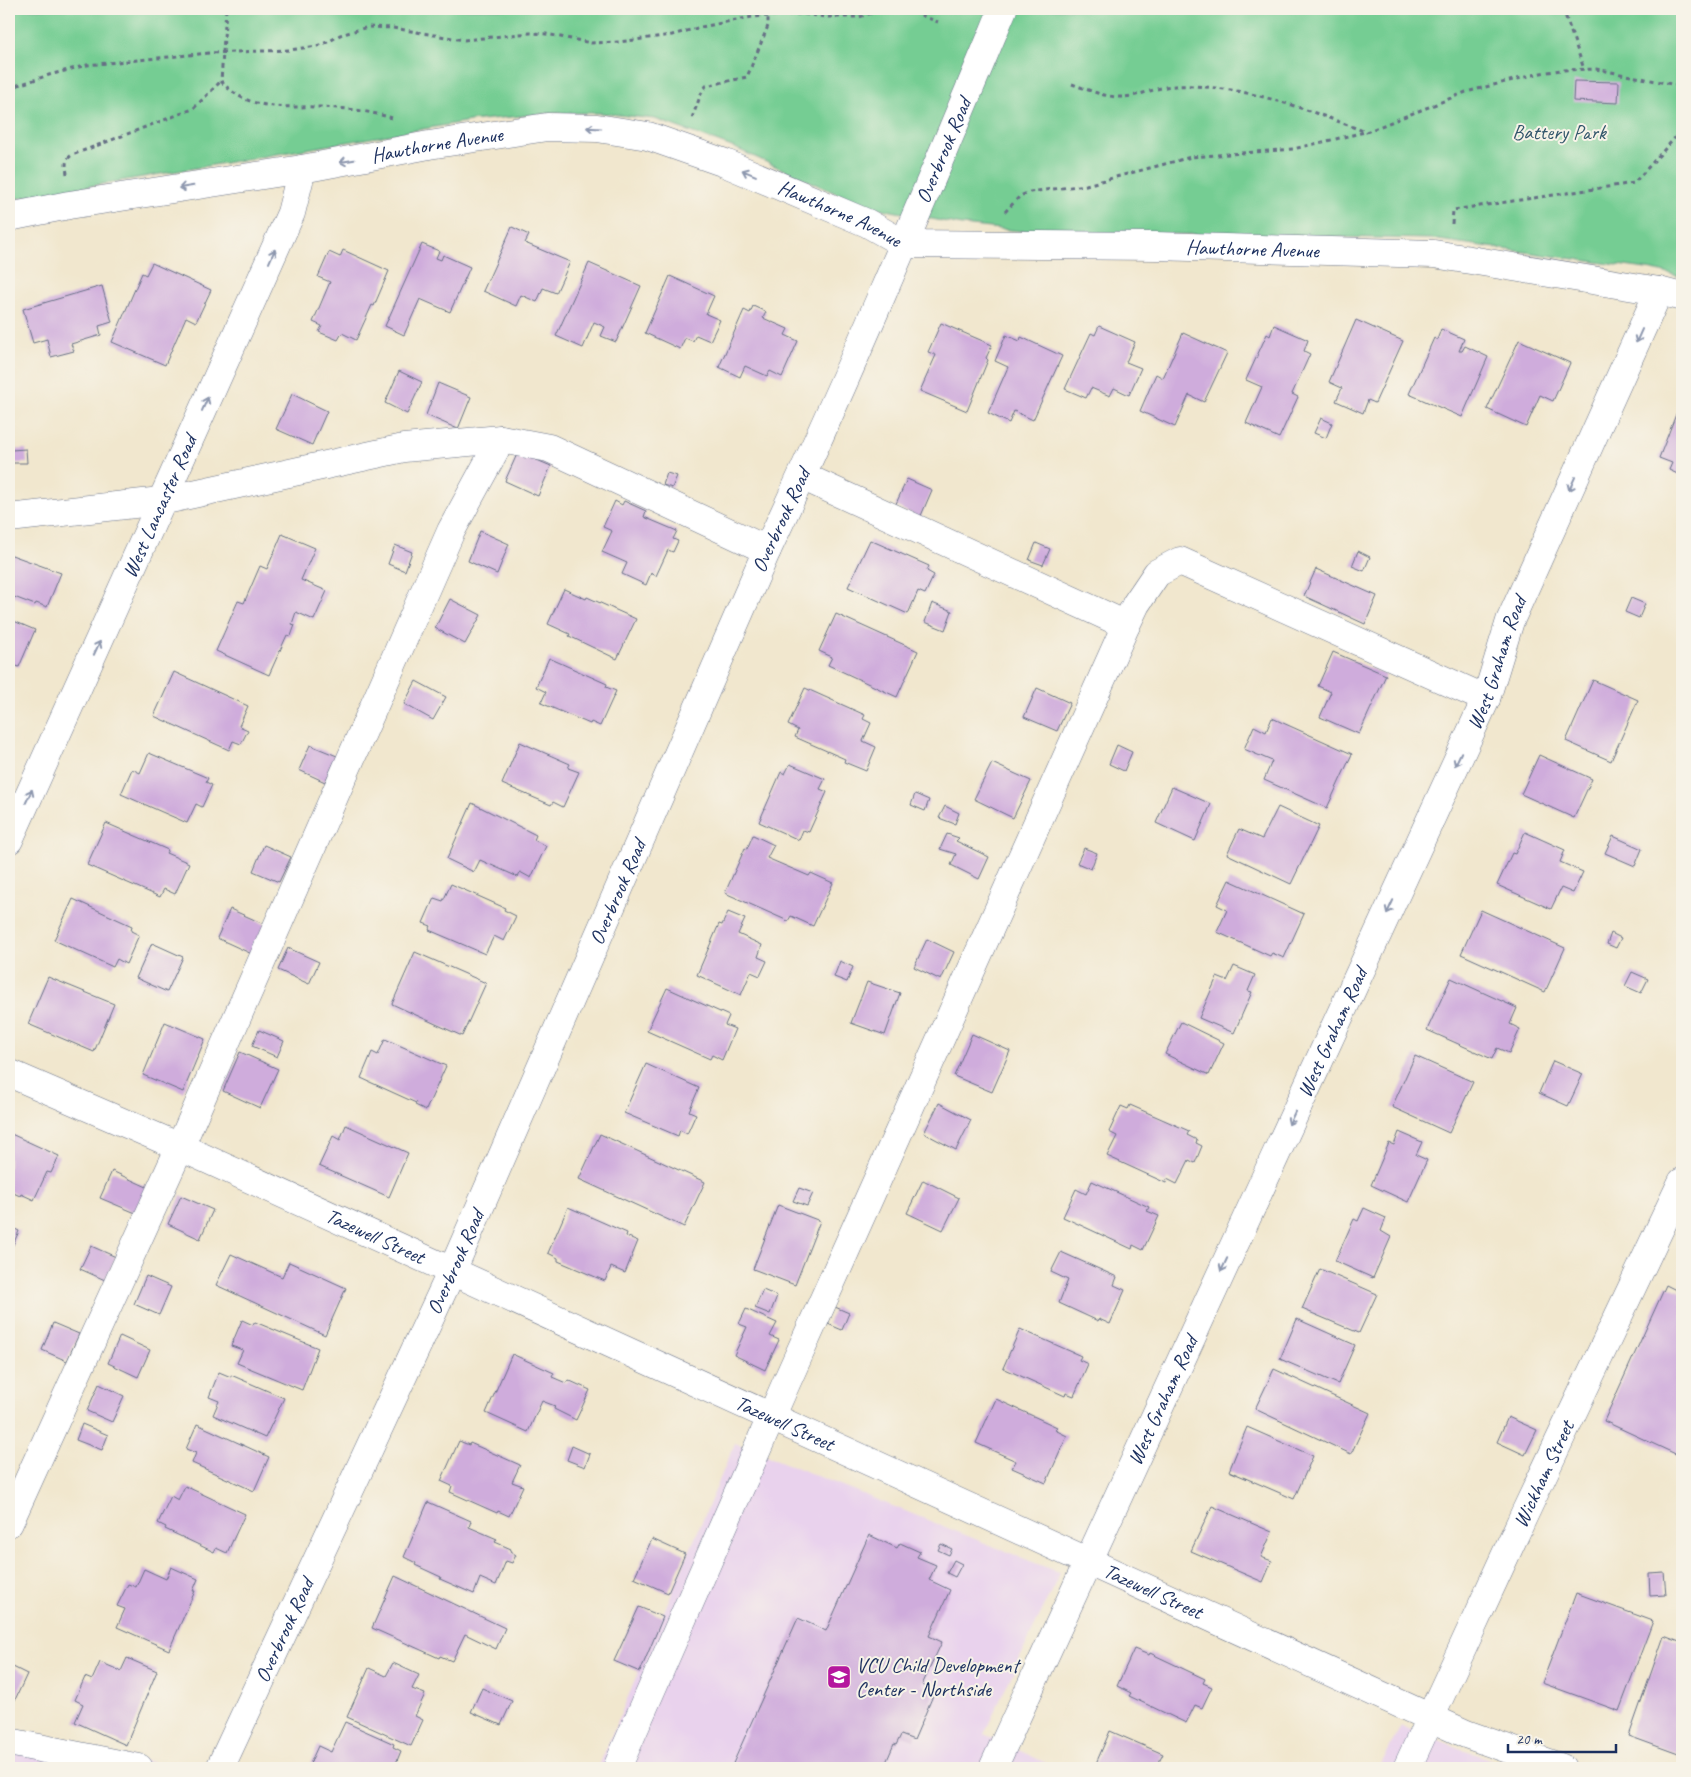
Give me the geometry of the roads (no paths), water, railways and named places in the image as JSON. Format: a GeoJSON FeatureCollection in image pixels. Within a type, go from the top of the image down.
{"type":"FeatureCollection","features":[{"type":"Feature","properties":{"kind":"street","name":"Overbrook Road"},"geometry":{"type":"LineString","coordinates":[[220,1768],[452,1271],[767,550],[802,476],[904,244],[1003,9]]}},
{"type":"Feature","properties":{"kind":"street","name":"Hawthorne Avenue"},"geometry":{"type":"LineString","coordinates":[[9,217],[69,205],[302,169],[429,145],[547,127],[597,128],[648,136],[725,162],[867,223],[904,244],[1154,246],[1434,254],[1670,294]]}},
{"type":"Feature","properties":{"kind":"street","name":"West Lancaster Road"},"geometry":{"type":"LineString","coordinates":[[9,840],[112,615],[161,501],[291,213],[302,169]]}},
{"type":"Feature","properties":{"kind":"street","name":"West Graham Road"},"geometry":{"type":"LineString","coordinates":[[993,1768],[1486,699],[1510,621],[1670,294]]}},
{"type":"Feature","properties":{"kind":"street"},"geometry":{"type":"LineString","coordinates":[[9,1523],[180,1147],[451,531],[501,439]]}},
{"type":"Feature","properties":{"kind":"street"},"geometry":{"type":"LineString","coordinates":[[9,518],[161,501],[404,448],[501,439],[549,448],[767,550]]}},
{"type":"Feature","properties":{"kind":"street"},"geometry":{"type":"LineString","coordinates":[[802,476],[1126,625]]}},
{"type":"Feature","properties":{"kind":"street"},"geometry":{"type":"LineString","coordinates":[[617,1768],[771,1417],[1126,625],[1136,604],[1157,573],[1180,561],[1486,699]]}},
{"type":"Feature","properties":{"kind":"street","name":"Tazewell Street"},"geometry":{"type":"LineString","coordinates":[[9,1072],[180,1147],[1466,1734],[1562,1768]]}},
{"type":"Feature","properties":{"kind":"street","name":"Wickham Street"},"geometry":{"type":"LineString","coordinates":[[1407,1768],[1524,1515],[1682,1182]]}},
{"type":"Feature","properties":{"kind":"street"},"geometry":{"type":"LineString","coordinates":[[9,1742],[139,1768]]}},
{"type":"Feature","properties":{"kind":"place","name":"VCU Child Development Center - Northside"},"geometry":{"type":"Point","coordinates":[839,1677]}},
{"type":"Feature","properties":{"kind":"park label","name":"Battery Park"},"geometry":{"type":"Point","coordinates":[1559,132]}}]}
